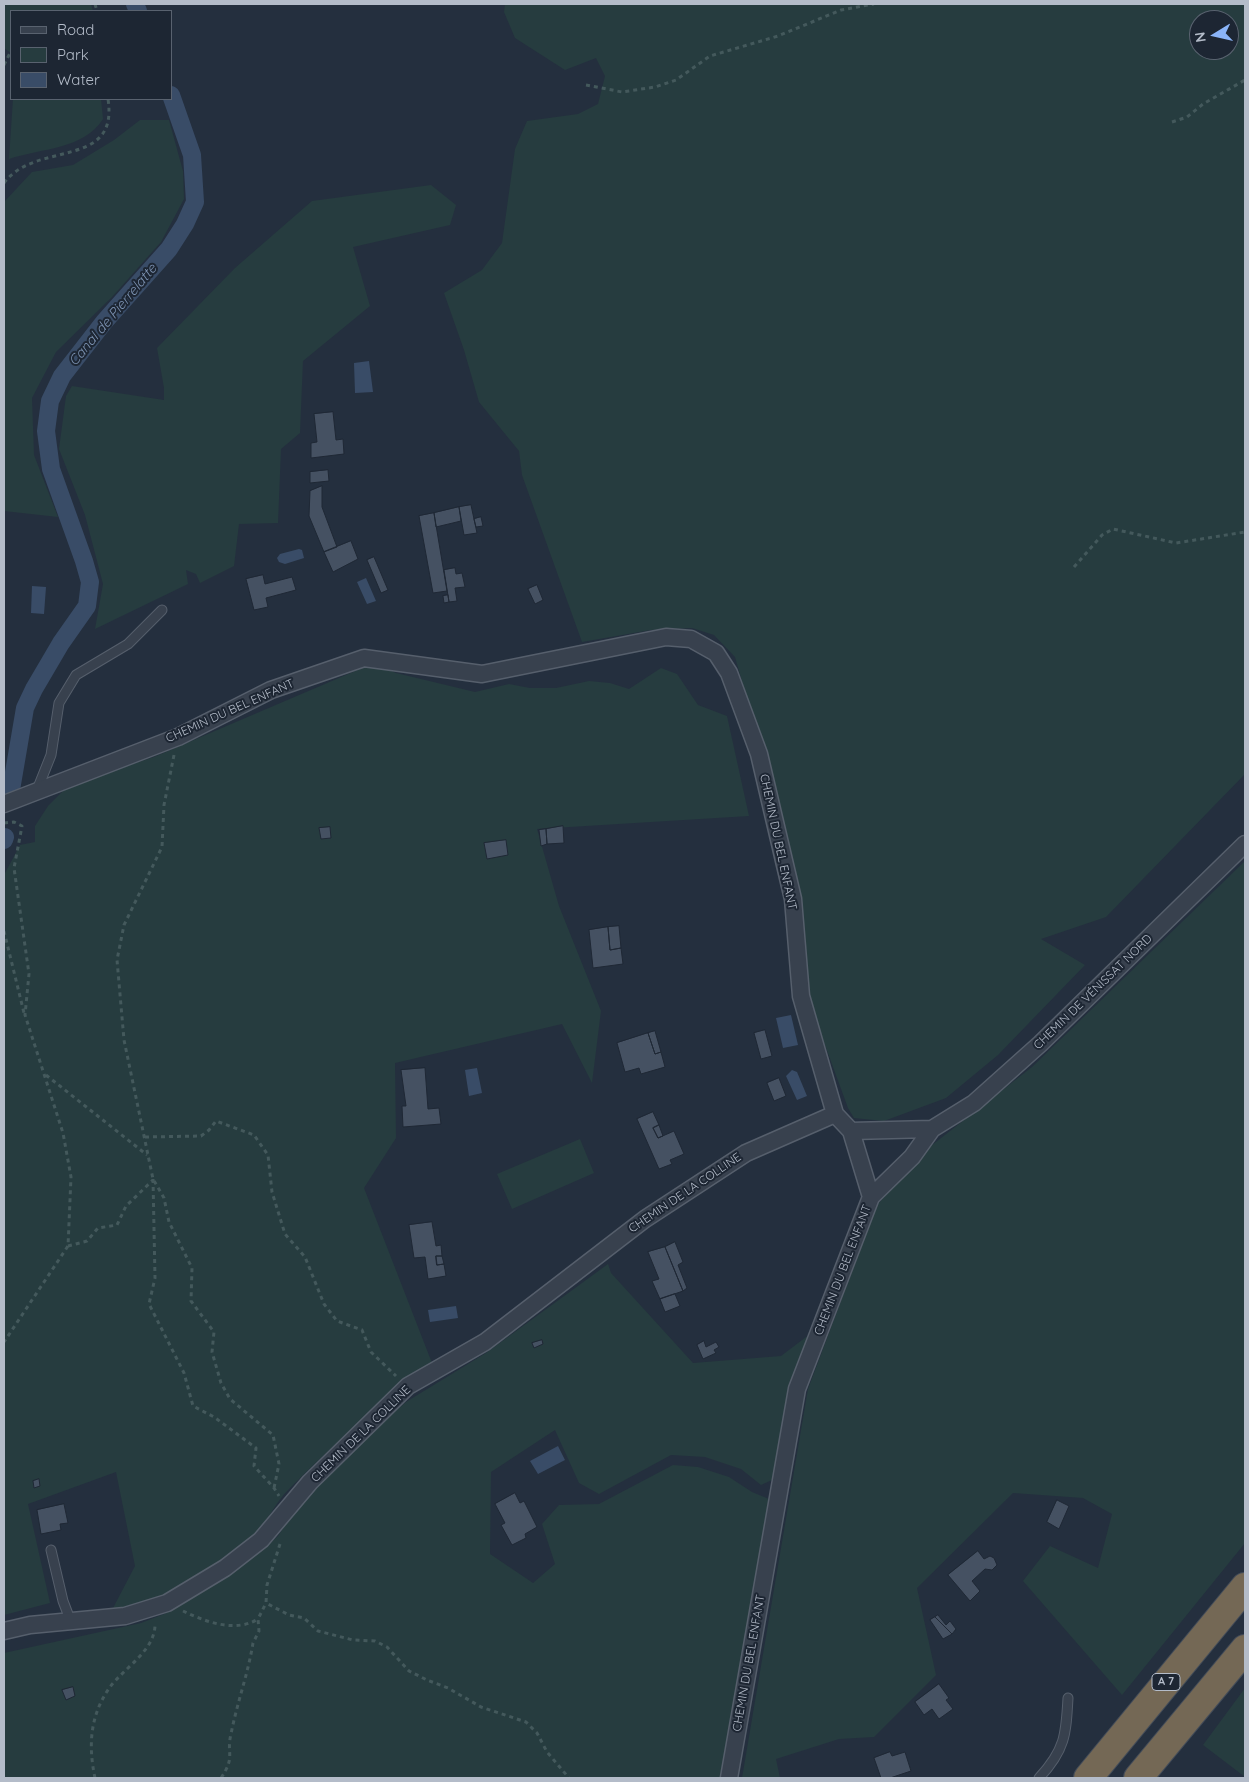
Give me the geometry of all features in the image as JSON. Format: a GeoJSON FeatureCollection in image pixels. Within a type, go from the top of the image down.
{"type":"FeatureCollection","features":[{"type":"Feature","properties":{"kind":"highway","name":"A 7"},"geometry":{"type":"LineString","coordinates":[[1088,1778],[1245,1587]]}},
{"type":"Feature","properties":{"kind":"highway"},"geometry":{"type":"LineString","coordinates":[[1138,1778],[1245,1649]]}},
{"type":"Feature","properties":{"kind":"street","name":"CHEMIN DU BEL ENFANT"},"geometry":{"type":"LineString","coordinates":[[8,803],[178,737],[271,690],[364,658],[482,674],[666,637],[692,639],[716,653],[729,673],[759,754],[793,899],[801,996],[835,1114],[851,1131],[872,1197],[797,1388],[729,1778]]}},
{"type":"Feature","properties":{"kind":"street","name":"CHEMIN DE VÉNISSAT NORD"},"geometry":{"type":"LineString","coordinates":[[872,1197],[912,1157],[932,1129],[974,1103],[1032,1050],[1245,844]]}},
{"type":"Feature","properties":{"kind":"street","name":"CHEMIN DE LA COLLINE"},"geometry":{"type":"LineString","coordinates":[[4,1631],[30,1625],[125,1616],[161,1605],[225,1568],[261,1540],[332,1459],[408,1386],[485,1342],[644,1219],[738,1158],[835,1114]]}},
{"type":"Feature","properties":{"kind":"street"},"geometry":{"type":"LineString","coordinates":[[851,1131],[932,1129]]}},
{"type":"Feature","properties":{"kind":"lane"},"geometry":{"type":"LineString","coordinates":[[38,790],[51,756],[59,703],[76,675],[128,644],[162,610]]}},
{"type":"Feature","properties":{"kind":"lane"},"geometry":{"type":"LineString","coordinates":[[51,1550],[63,1601],[71,1622]]}},
{"type":"Feature","properties":{"kind":"lane"},"geometry":{"type":"LineString","coordinates":[[1038,1778],[1052,1764],[1066,1738],[1068,1698]]}},
{"type":"Feature","properties":{"kind":"path"},"geometry":{"type":"LineString","coordinates":[[586,85],[622,92],[655,87],[676,80],[710,56],[778,36],[841,10],[874,4]]}},
{"type":"Feature","properties":{"kind":"path"},"geometry":{"type":"LineString","coordinates":[[4,65],[10,53]]}},
{"type":"Feature","properties":{"kind":"path"},"geometry":{"type":"LineString","coordinates":[[1172,122],[1187,117],[1203,104],[1245,80]]}},
{"type":"Feature","properties":{"kind":"path"},"geometry":{"type":"LineString","coordinates":[[4,183],[12,172],[31,162],[90,146],[104,135],[109,125],[108,100]]}},
{"type":"Feature","properties":{"kind":"path"},"geometry":{"type":"LineString","coordinates":[[1074,567],[1102,535],[1113,529],[1176,543],[1245,532]]}},
{"type":"Feature","properties":{"kind":"path"},"geometry":{"type":"LineString","coordinates":[[178,737],[164,805],[162,847],[124,925],[117,960],[124,1040],[153,1179],[154,1278],[149,1304],[184,1373],[193,1406],[214,1417],[256,1448],[254,1466],[274,1488],[286,1511],[287,1527],[267,1585],[266,1603],[258,1619],[259,1631],[253,1643],[230,1737],[231,1755],[228,1768],[221,1778]]}},
{"type":"Feature","properties":{"kind":"path"},"geometry":{"type":"LineString","coordinates":[[4,823],[14,822],[22,826],[14,868],[29,974],[25,1015]]}},
{"type":"Feature","properties":{"kind":"path"},"geometry":{"type":"LineString","coordinates":[[4,931],[25,1015],[46,1074],[63,1133],[71,1178],[68,1246],[4,1342]]}},
{"type":"Feature","properties":{"kind":"path"},"geometry":{"type":"LineString","coordinates":[[46,1074],[148,1155]]}},
{"type":"Feature","properties":{"kind":"path"},"geometry":{"type":"LineString","coordinates":[[145,1137],[201,1136],[216,1121],[254,1135],[268,1156],[272,1192],[285,1234],[305,1257],[324,1304],[337,1321],[362,1330],[371,1352],[408,1386]]}},
{"type":"Feature","properties":{"kind":"path"},"geometry":{"type":"LineString","coordinates":[[68,1246],[87,1241],[98,1228],[117,1225],[126,1206],[153,1179]]}},
{"type":"Feature","properties":{"kind":"path"},"geometry":{"type":"LineString","coordinates":[[153,1179],[164,1198],[169,1222],[192,1268],[191,1301],[214,1332],[212,1352],[221,1383],[230,1399],[273,1435],[279,1464],[274,1488]]}},
{"type":"Feature","properties":{"kind":"path"},"geometry":{"type":"LineString","coordinates":[[266,1603],[290,1615],[304,1618],[318,1631],[353,1640],[375,1641],[387,1647],[409,1671],[448,1688],[480,1707],[526,1722],[537,1733],[547,1752],[569,1778]]}},
{"type":"Feature","properties":{"kind":"path"},"geometry":{"type":"LineString","coordinates":[[95,1778],[92,1763],[91,1733],[98,1708],[111,1686],[151,1643],[156,1632],[161,1605],[198,1618],[234,1626],[248,1625],[258,1619]]}},
{"type":"Feature","properties":{"kind":"green space"},"geometry":{"type":"Polygon","coordinates":[[[4,4],[91,4],[93,10],[10,10],[10,52],[4,48],[4,4]]]}},
{"type":"Feature","properties":{"kind":"green space"},"geometry":{"type":"Polygon","coordinates":[[[505,4],[1245,4],[1245,774],[1106,917],[1041,939],[1085,965],[998,1055],[946,1098],[884,1121],[854,1118],[848,1108],[802,982],[752,716],[735,657],[714,635],[692,628],[651,630],[582,642],[522,475],[519,451],[479,402],[464,350],[444,293],[482,270],[502,243],[515,149],[527,121],[578,114],[598,104],[605,76],[596,58],[565,70],[515,38],[504,12],[505,4]]]}},
{"type":"Feature","properties":{"kind":"green space"},"geometry":{"type":"Polygon","coordinates":[[[13,100],[101,100],[103,119],[95,129],[84,137],[60,147],[9,159],[13,100]]]}},
{"type":"Feature","properties":{"kind":"green space"},"geometry":{"type":"Polygon","coordinates":[[[140,120],[169,120],[183,171],[184,199],[161,242],[112,297],[56,352],[32,398],[34,455],[58,517],[4,511],[4,202],[32,172],[73,165],[114,140],[140,120]]]}},
{"type":"Feature","properties":{"kind":"green space"},"geometry":{"type":"Polygon","coordinates":[[[431,185],[456,205],[450,225],[353,247],[370,306],[303,361],[300,433],[281,449],[278,523],[239,524],[234,566],[200,583],[196,574],[186,570],[188,584],[95,629],[103,584],[85,515],[59,449],[66,396],[72,386],[164,400],[164,388],[157,348],[235,268],[312,201],[431,185]]]}},
{"type":"Feature","properties":{"kind":"green space"},"geometry":{"type":"Polygon","coordinates":[[[367,666],[383,667],[396,673],[475,692],[509,684],[530,688],[556,688],[589,681],[610,683],[629,689],[661,668],[677,674],[698,705],[727,716],[749,816],[537,829],[559,906],[601,1011],[592,1083],[562,1024],[395,1063],[396,1138],[364,1188],[432,1363],[359,1423],[307,1471],[284,1494],[255,1536],[240,1550],[185,1586],[146,1604],[112,1610],[135,1566],[116,1472],[28,1504],[50,1603],[4,1615],[4,875],[20,845],[35,842],[35,826],[48,806],[69,785],[154,757],[367,666]]]}},
{"type":"Feature","properties":{"kind":"green space"},"geometry":{"type":"Polygon","coordinates":[[[1245,861],[1245,1543],[1122,1695],[1023,1581],[1050,1546],[1098,1568],[1112,1514],[1083,1498],[1013,1493],[917,1588],[936,1675],[874,1737],[839,1739],[776,1759],[780,1778],[742,1778],[808,1389],[877,1205],[927,1149],[1032,1067],[1245,861]]]}},
{"type":"Feature","properties":{"kind":"green space"},"geometry":{"type":"Polygon","coordinates":[[[580,1139],[594,1173],[512,1209],[497,1174],[580,1139]]]}},
{"type":"Feature","properties":{"kind":"green space"},"geometry":{"type":"Polygon","coordinates":[[[608,1264],[611,1273],[693,1363],[781,1356],[814,1331],[792,1390],[772,1480],[761,1485],[741,1469],[705,1457],[671,1455],[599,1494],[579,1483],[555,1430],[491,1472],[490,1554],[533,1583],[555,1564],[542,1524],[559,1505],[599,1504],[673,1465],[698,1467],[729,1477],[752,1492],[769,1499],[726,1778],[4,1778],[4,1653],[141,1623],[179,1606],[266,1547],[278,1536],[300,1503],[361,1440],[406,1402],[486,1353],[608,1264]]]}},
{"type":"Feature","properties":{"kind":"green space"},"geometry":{"type":"Polygon","coordinates":[[[1245,1688],[1245,1777],[1203,1745],[1245,1688]]]}},
{"type":"Feature","properties":{"kind":"water"},"geometry":{"type":"Polygon","coordinates":[[[369,361],[373,392],[355,393],[354,363],[369,361]]]}},
{"type":"Feature","properties":{"kind":"water"},"geometry":{"type":"Polygon","coordinates":[[[299,549],[302,550],[304,558],[285,564],[279,562],[277,558],[280,554],[299,549]]]}},
{"type":"Feature","properties":{"kind":"water"},"geometry":{"type":"Polygon","coordinates":[[[366,578],[376,601],[367,604],[357,582],[366,578]]]}},
{"type":"Feature","properties":{"kind":"water"},"geometry":{"type":"Polygon","coordinates":[[[32,586],[46,587],[44,614],[31,613],[32,586]]]}},
{"type":"Feature","properties":{"kind":"water"},"geometry":{"type":"Polygon","coordinates":[[[791,1015],[798,1045],[783,1048],[776,1018],[791,1015]]]}},
{"type":"Feature","properties":{"kind":"water"},"geometry":{"type":"Polygon","coordinates":[[[477,1068],[482,1093],[469,1096],[465,1070],[477,1068]]]}},
{"type":"Feature","properties":{"kind":"water"},"geometry":{"type":"Polygon","coordinates":[[[792,1070],[797,1072],[807,1096],[797,1100],[786,1076],[792,1070]]]}},
{"type":"Feature","properties":{"kind":"water"},"geometry":{"type":"Polygon","coordinates":[[[456,1306],[458,1318],[430,1322],[428,1310],[456,1306]]]}},
{"type":"Feature","properties":{"kind":"water"},"geometry":{"type":"Polygon","coordinates":[[[558,1446],[565,1460],[538,1474],[530,1461],[558,1446]]]}},
{"type":"Feature","properties":{"kind":"building"},"geometry":{"type":"Polygon","coordinates":[[[333,412],[336,440],[343,439],[344,454],[311,458],[311,443],[317,442],[314,414],[333,412]]]}},
{"type":"Feature","properties":{"kind":"building"},"geometry":{"type":"Polygon","coordinates":[[[328,470],[329,481],[310,483],[310,472],[328,470]]]}},
{"type":"Feature","properties":{"kind":"building"},"geometry":{"type":"Polygon","coordinates":[[[322,486],[322,507],[337,547],[324,552],[309,516],[310,491],[322,486]]]}},
{"type":"Feature","properties":{"kind":"building"},"geometry":{"type":"Polygon","coordinates":[[[471,505],[477,533],[464,535],[459,507],[471,505]]]}},
{"type":"Feature","properties":{"kind":"building"},"geometry":{"type":"Polygon","coordinates":[[[459,507],[461,521],[436,527],[434,513],[459,507]]]}},
{"type":"Feature","properties":{"kind":"building"},"geometry":{"type":"Polygon","coordinates":[[[434,513],[447,591],[433,593],[419,516],[434,513]]]}},
{"type":"Feature","properties":{"kind":"building"},"geometry":{"type":"Polygon","coordinates":[[[481,517],[483,526],[476,527],[474,519],[481,517]]]}},
{"type":"Feature","properties":{"kind":"building"},"geometry":{"type":"Polygon","coordinates":[[[351,541],[358,559],[333,572],[324,552],[351,541]]]}},
{"type":"Feature","properties":{"kind":"building"},"geometry":{"type":"Polygon","coordinates":[[[374,557],[388,590],[381,593],[367,560],[374,557]]]}},
{"type":"Feature","properties":{"kind":"building"},"geometry":{"type":"Polygon","coordinates":[[[455,568],[456,574],[462,573],[465,587],[455,588],[457,601],[449,602],[444,570],[455,568]]]}},
{"type":"Feature","properties":{"kind":"building"},"geometry":{"type":"Polygon","coordinates":[[[263,575],[265,584],[292,577],[296,590],[266,598],[268,607],[254,610],[246,579],[263,575]]]}},
{"type":"Feature","properties":{"kind":"building"},"geometry":{"type":"Polygon","coordinates":[[[537,585],[543,600],[535,604],[528,589],[537,585]]]}},
{"type":"Feature","properties":{"kind":"building"},"geometry":{"type":"Polygon","coordinates":[[[448,595],[449,602],[444,603],[443,596],[448,595]]]}},
{"type":"Feature","properties":{"kind":"building"},"geometry":{"type":"Polygon","coordinates":[[[563,826],[564,843],[547,844],[546,829],[563,826]]]}},
{"type":"Feature","properties":{"kind":"building"},"geometry":{"type":"Polygon","coordinates":[[[330,827],[331,838],[321,839],[319,828],[330,827]]]}},
{"type":"Feature","properties":{"kind":"building"},"geometry":{"type":"Polygon","coordinates":[[[546,829],[547,844],[541,846],[539,830],[546,829]]]}},
{"type":"Feature","properties":{"kind":"building"},"geometry":{"type":"Polygon","coordinates":[[[506,840],[508,855],[487,859],[484,843],[506,840]]]}},
{"type":"Feature","properties":{"kind":"building"},"geometry":{"type":"Polygon","coordinates":[[[619,926],[621,948],[610,950],[608,927],[619,926]]]}},
{"type":"Feature","properties":{"kind":"building"},"geometry":{"type":"Polygon","coordinates":[[[608,927],[610,950],[621,948],[623,964],[593,968],[589,930],[608,927]]]}},
{"type":"Feature","properties":{"kind":"building"},"geometry":{"type":"Polygon","coordinates":[[[765,1030],[772,1056],[761,1059],[754,1033],[765,1030]]]}},
{"type":"Feature","properties":{"kind":"building"},"geometry":{"type":"Polygon","coordinates":[[[655,1031],[661,1052],[655,1054],[648,1033],[655,1031]]]}},
{"type":"Feature","properties":{"kind":"building"},"geometry":{"type":"Polygon","coordinates":[[[648,1033],[655,1054],[661,1052],[665,1067],[641,1074],[639,1068],[625,1072],[617,1043],[648,1033]]]}},
{"type":"Feature","properties":{"kind":"building"},"geometry":{"type":"Polygon","coordinates":[[[425,1068],[428,1109],[439,1108],[441,1124],[403,1127],[402,1106],[406,1106],[401,1070],[425,1068]]]}},
{"type":"Feature","properties":{"kind":"building"},"geometry":{"type":"Polygon","coordinates":[[[779,1078],[786,1096],[774,1101],[767,1083],[779,1078]]]}},
{"type":"Feature","properties":{"kind":"building"},"geometry":{"type":"Polygon","coordinates":[[[653,1112],[659,1125],[653,1128],[658,1138],[674,1131],[684,1154],[670,1160],[672,1164],[659,1169],[637,1119],[653,1112]]]}},
{"type":"Feature","properties":{"kind":"building"},"geometry":{"type":"Polygon","coordinates":[[[659,1125],[663,1136],[658,1138],[653,1128],[659,1125]]]}},
{"type":"Feature","properties":{"kind":"building"},"geometry":{"type":"Polygon","coordinates":[[[432,1222],[436,1246],[441,1245],[442,1256],[436,1256],[437,1265],[444,1264],[446,1276],[428,1279],[425,1257],[414,1258],[409,1225],[432,1222]]]}},
{"type":"Feature","properties":{"kind":"building"},"geometry":{"type":"Polygon","coordinates":[[[675,1242],[683,1262],[678,1265],[687,1288],[683,1291],[665,1247],[675,1242]]]}},
{"type":"Feature","properties":{"kind":"building"},"geometry":{"type":"Polygon","coordinates":[[[665,1247],[683,1291],[660,1299],[652,1281],[659,1279],[648,1252],[665,1247]]]}},
{"type":"Feature","properties":{"kind":"building"},"geometry":{"type":"Polygon","coordinates":[[[436,1256],[442,1256],[444,1264],[437,1265],[436,1256]]]}},
{"type":"Feature","properties":{"kind":"building"},"geometry":{"type":"Polygon","coordinates":[[[675,1294],[680,1306],[665,1312],[660,1299],[675,1294]]]}},
{"type":"Feature","properties":{"kind":"building"},"geometry":{"type":"Polygon","coordinates":[[[542,1340],[543,1344],[534,1348],[532,1343],[542,1340]]]}},
{"type":"Feature","properties":{"kind":"building"},"geometry":{"type":"Polygon","coordinates":[[[704,1341],[706,1347],[716,1342],[719,1347],[714,1350],[716,1353],[703,1359],[697,1345],[704,1341]]]}},
{"type":"Feature","properties":{"kind":"building"},"geometry":{"type":"Polygon","coordinates":[[[39,1479],[40,1486],[34,1488],[33,1481],[39,1479]]]}},
{"type":"Feature","properties":{"kind":"building"},"geometry":{"type":"Polygon","coordinates":[[[515,1493],[520,1503],[524,1501],[537,1527],[525,1534],[526,1538],[512,1545],[501,1525],[505,1523],[495,1504],[515,1493]]]}},
{"type":"Feature","properties":{"kind":"building"},"geometry":{"type":"Polygon","coordinates":[[[1057,1500],[1069,1506],[1059,1529],[1047,1522],[1057,1500]]]}},
{"type":"Feature","properties":{"kind":"building"},"geometry":{"type":"Polygon","coordinates":[[[64,1504],[68,1523],[60,1524],[61,1530],[41,1534],[37,1510],[64,1504]]]}},
{"type":"Feature","properties":{"kind":"building"},"geometry":{"type":"Polygon","coordinates":[[[978,1551],[984,1559],[990,1556],[994,1558],[997,1565],[992,1570],[985,1569],[972,1581],[980,1591],[970,1601],[948,1575],[978,1551]]]}},
{"type":"Feature","properties":{"kind":"building"},"geometry":{"type":"Polygon","coordinates":[[[938,1615],[946,1625],[950,1621],[956,1629],[952,1634],[935,1617],[938,1615]]]}},
{"type":"Feature","properties":{"kind":"building"},"geometry":{"type":"Polygon","coordinates":[[[935,1617],[952,1634],[943,1639],[930,1620],[935,1617]]]}},
{"type":"Feature","properties":{"kind":"building"},"geometry":{"type":"Polygon","coordinates":[[[939,1684],[949,1698],[946,1700],[953,1709],[939,1719],[932,1709],[924,1715],[915,1702],[939,1684]]]}},
{"type":"Feature","properties":{"kind":"building"},"geometry":{"type":"Polygon","coordinates":[[[73,1687],[75,1696],[66,1700],[62,1690],[73,1687]]]}},
{"type":"Feature","properties":{"kind":"building"},"geometry":{"type":"Polygon","coordinates":[[[890,1752],[892,1756],[905,1752],[911,1771],[890,1778],[881,1778],[874,1758],[890,1752]]]}},
{"type":"Feature","properties":{"kind":"waterway","name":"Canal de Pierrelatte"},"geometry":{"type":"LineString","coordinates":[[135,4],[138,10]]}},
{"type":"Feature","properties":{"kind":"waterway","name":"Canal de Pierrelatte"},"geometry":{"type":"LineString","coordinates":[[11,790],[25,708],[61,643],[87,606],[90,582],[51,469],[46,431],[50,401],[62,376],[104,322],[169,249],[185,224],[195,202],[192,155],[172,98]]}}]}
